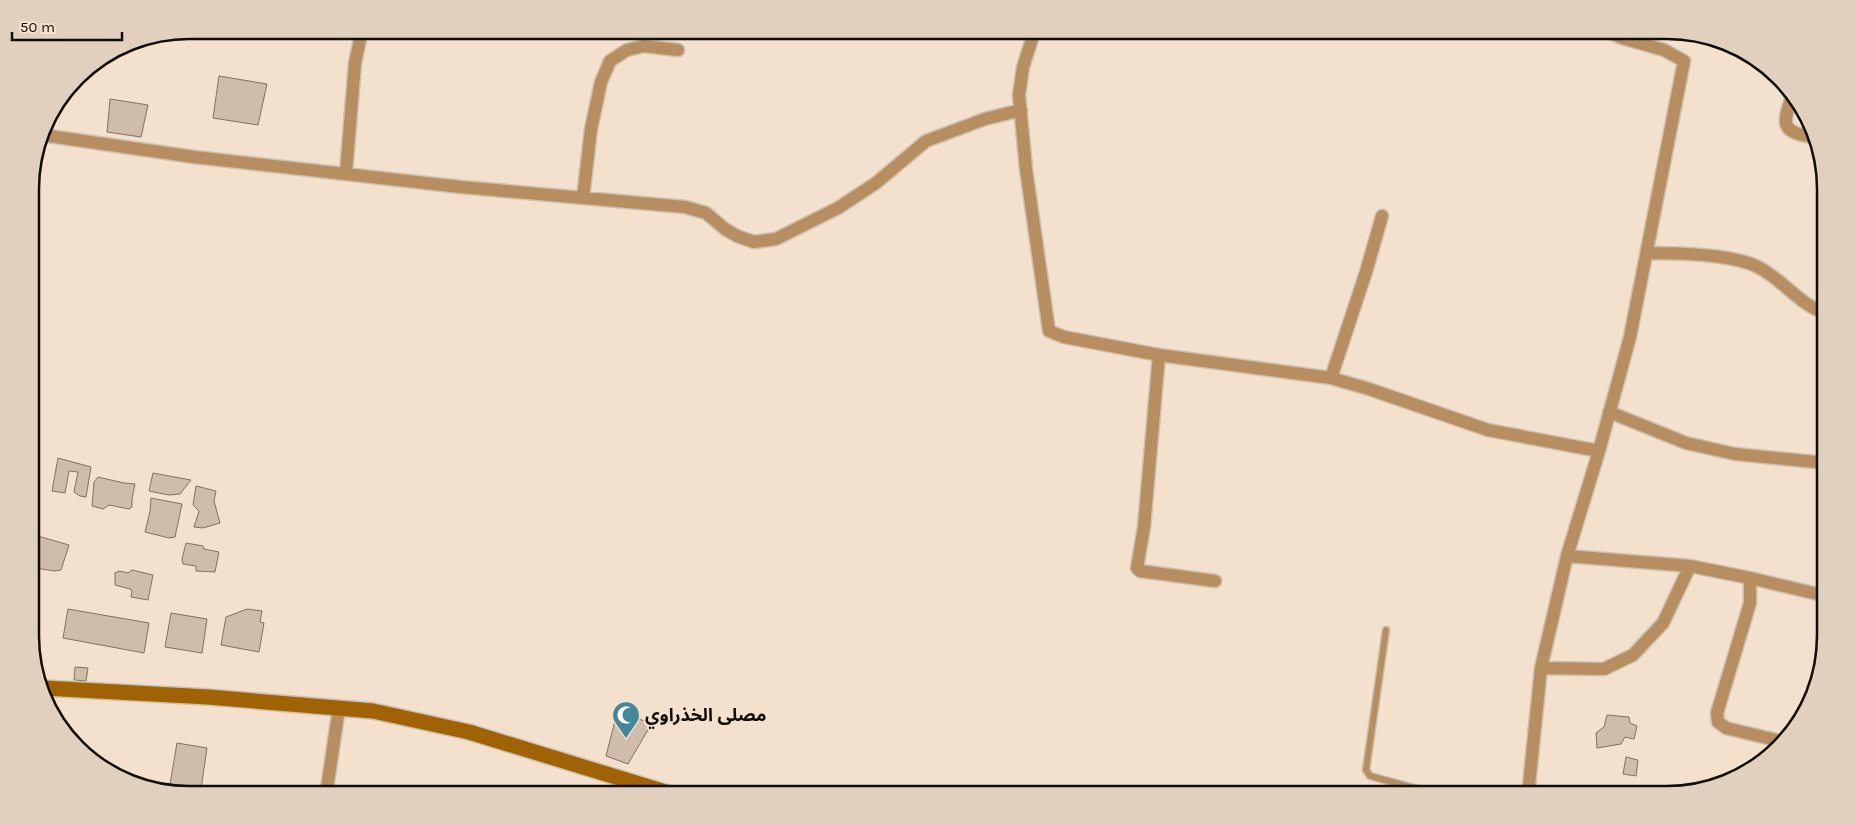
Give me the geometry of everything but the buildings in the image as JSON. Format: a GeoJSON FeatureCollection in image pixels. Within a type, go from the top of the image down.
{"type":"FeatureCollection","features":[{"type":"Feature","properties":{"kind":"street"},"geometry":{"type":"LineString","coordinates":[[346,173],[354,71],[360,39]]}},
{"type":"Feature","properties":{"kind":"street"},"geometry":{"type":"LineString","coordinates":[[1031,39],[1020,79],[1019,95],[1026,169],[1049,331],[1064,337],[1159,355],[1331,378],[1385,394],[1488,430],[1599,451]]}},
{"type":"Feature","properties":{"kind":"street"},"geometry":{"type":"LineString","coordinates":[[1529,786],[1541,668],[1568,556],[1630,336],[1684,61],[1664,50],[1626,39]]}},
{"type":"Feature","properties":{"kind":"street"},"geometry":{"type":"LineString","coordinates":[[583,198],[591,129],[601,82],[610,61],[627,50],[644,46],[678,50]]}},
{"type":"Feature","properties":{"kind":"street"},"geometry":{"type":"LineString","coordinates":[[1790,103],[1786,126],[1795,134],[1808,136]]}},
{"type":"Feature","properties":{"kind":"street"},"geometry":{"type":"LineString","coordinates":[[49,136],[194,157],[461,187],[685,207],[706,213],[725,229],[754,242],[776,239],[838,208],[876,183],[926,141],[985,119],[1021,110]]}},
{"type":"Feature","properties":{"kind":"street"},"geometry":{"type":"LineString","coordinates":[[1331,378],[1366,272],[1382,216]]}},
{"type":"Feature","properties":{"kind":"street"},"geometry":{"type":"LineString","coordinates":[[1647,253],[1688,253],[1743,261],[1758,267],[1817,309]]}},
{"type":"Feature","properties":{"kind":"street"},"geometry":{"type":"LineString","coordinates":[[1159,355],[1144,527],[1137,559],[1137,568],[1140,571],[1215,581]]}},
{"type":"Feature","properties":{"kind":"street"},"geometry":{"type":"LineString","coordinates":[[1608,412],[1686,442],[1735,454],[1817,462]]}},
{"type":"Feature","properties":{"kind":"street"},"geometry":{"type":"LineString","coordinates":[[1568,556],[1690,566],[1817,594]]}},
{"type":"Feature","properties":{"kind":"street"},"geometry":{"type":"LineString","coordinates":[[1541,668],[1604,669],[1634,655],[1663,623],[1690,566]]}},
{"type":"Feature","properties":{"kind":"street"},"geometry":{"type":"LineString","coordinates":[[1750,578],[1750,603],[1717,713],[1718,722],[1726,728],[1775,740]]}},
{"type":"Feature","properties":{"kind":"street"},"geometry":{"type":"LineString","coordinates":[[48,688],[208,696],[373,711],[469,732],[646,786]]}},
{"type":"Feature","properties":{"kind":"street"},"geometry":{"type":"LineString","coordinates":[[327,786],[338,708]]}},
{"type":"Feature","properties":{"kind":"lane"},"geometry":{"type":"LineString","coordinates":[[1386,630],[1366,770],[1370,776],[1407,786]]}},
{"type":"Feature","properties":{"kind":"place","name":"مصلى الخذراوي"},"geometry":{"type":"Point","coordinates":[626,739]}}]}
